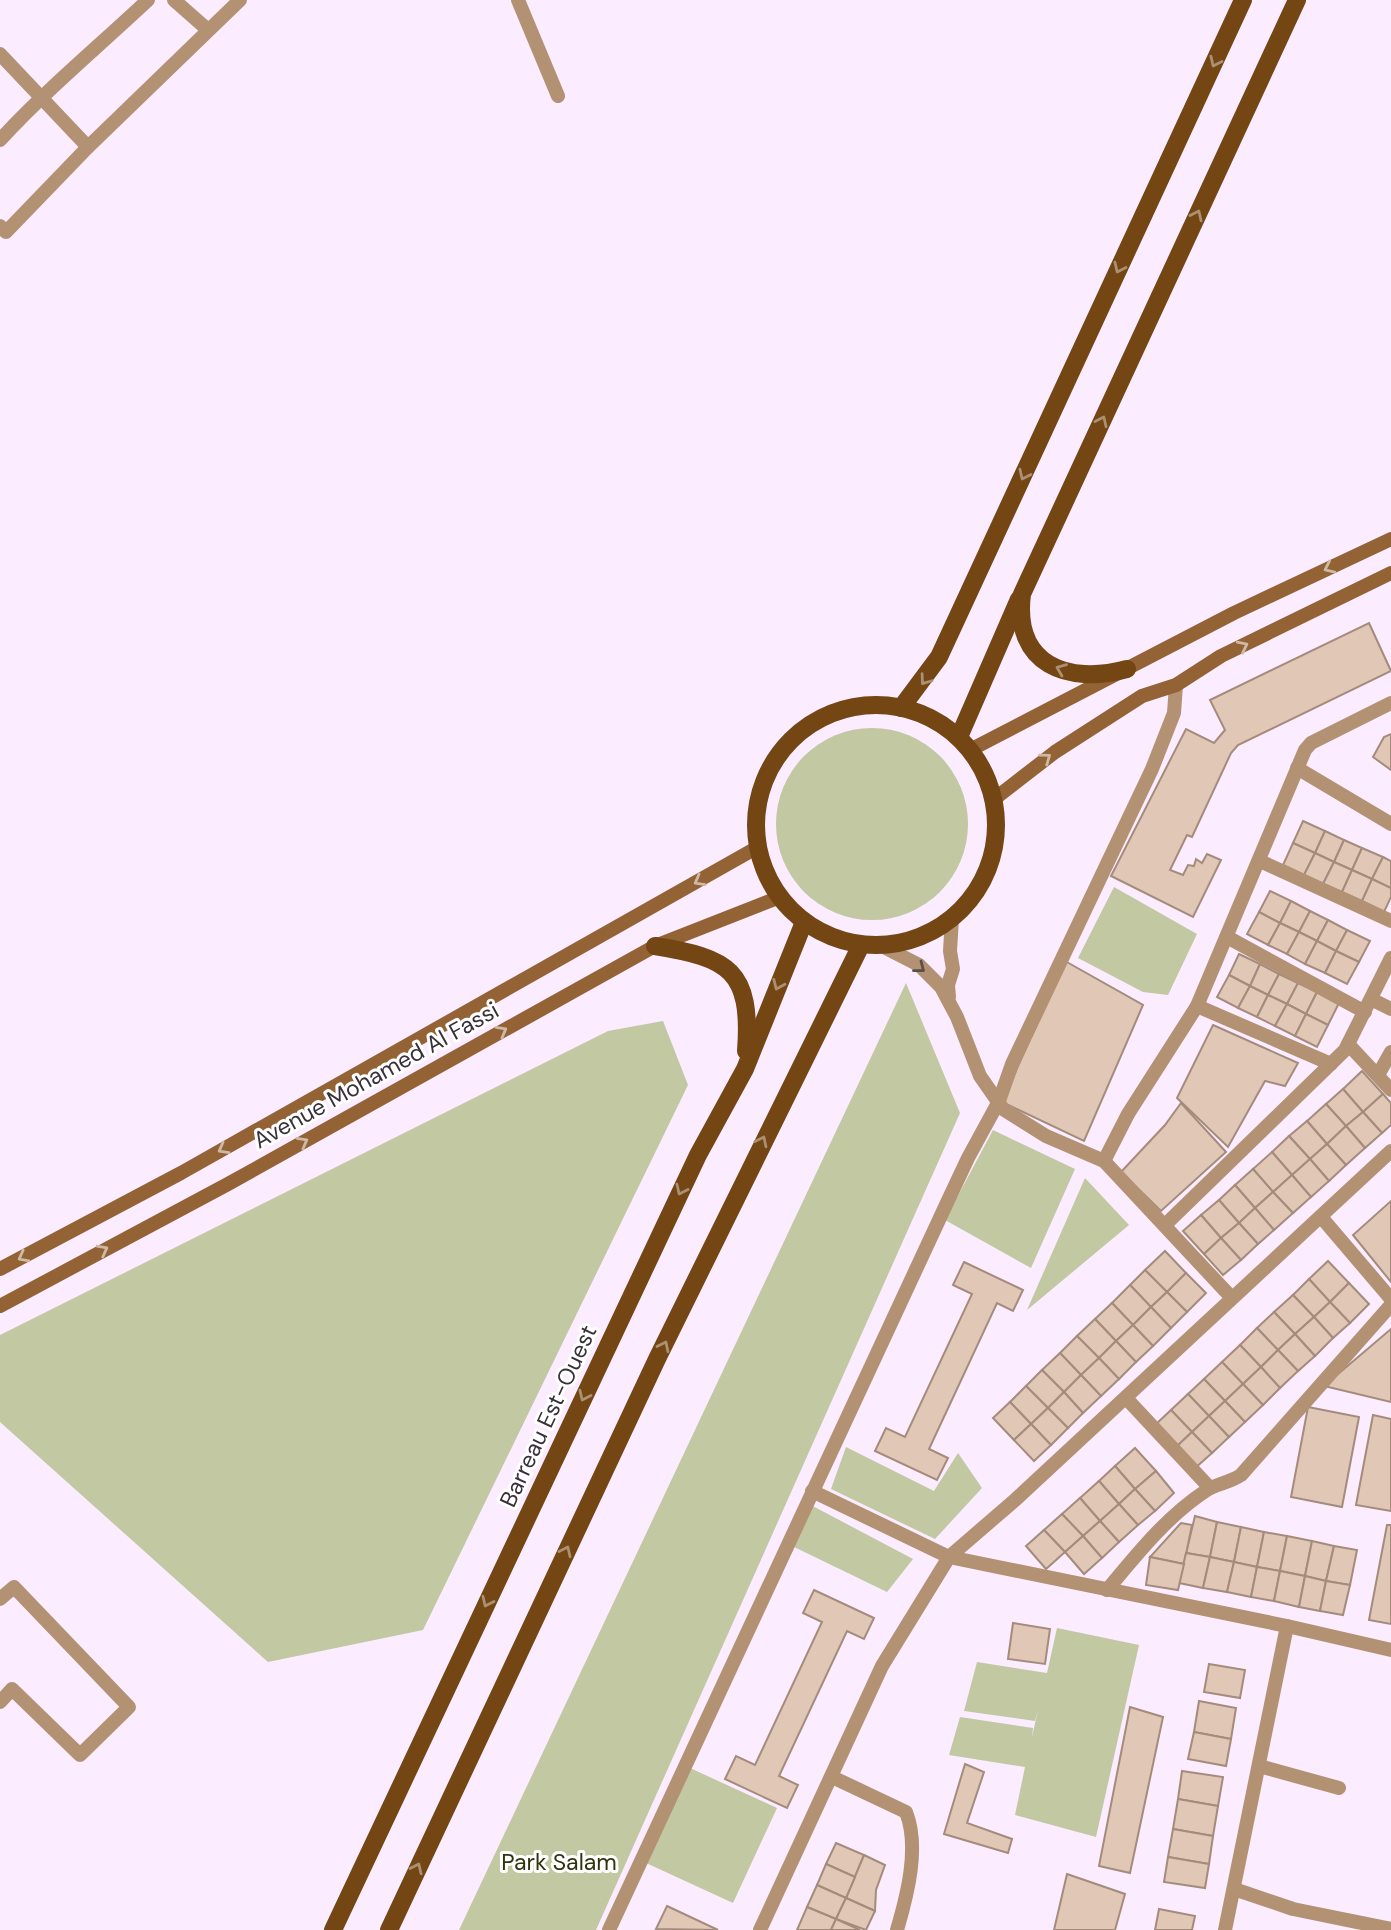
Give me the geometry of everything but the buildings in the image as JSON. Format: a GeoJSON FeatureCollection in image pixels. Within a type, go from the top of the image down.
{"type":"FeatureCollection","features":[{"type":"Feature","properties":{"kind":"main road"},"geometry":{"type":"LineString","coordinates":[[901,708],[939,657],[1243,0]]}},
{"type":"Feature","properties":{"kind":"main road"},"geometry":{"type":"LineString","coordinates":[[964,744],[977,690],[1297,0]]}},
{"type":"Feature","properties":{"kind":"main road"},"geometry":{"type":"LineString","coordinates":[[1022,594],[1025,633],[1029,644],[1044,662],[1063,671],[1087,676],[1127,669]]}},
{"type":"Feature","properties":{"kind":"main road"},"geometry":{"type":"LineString","coordinates":[[870,706],[901,708],[922,715],[964,744],[980,766],[993,800],[996,819],[992,856],[977,890],[952,918],[918,938],[880,945],[861,945],[822,933],[804,922],[780,897],[766,872],[758,847],[757,823],[765,782],[787,746],[802,732],[839,712],[870,706]]}},
{"type":"Feature","properties":{"kind":"main road","name":"Barreau Est-Ouest"},"geometry":{"type":"LineString","coordinates":[[333,1930],[692,1166],[745,1069],[804,922]]}},
{"type":"Feature","properties":{"kind":"main road"},"geometry":{"type":"LineString","coordinates":[[388,1930],[675,1323],[861,945]]}},
{"type":"Feature","properties":{"kind":"main road"},"geometry":{"type":"LineString","coordinates":[[655,946],[708,957],[735,976],[747,1007],[745,1069]]}},
{"type":"Feature","properties":{"kind":"street"},"geometry":{"type":"LineString","coordinates":[[0,140],[40,96],[83,61],[148,0]]}},
{"type":"Feature","properties":{"kind":"street"},"geometry":{"type":"LineString","coordinates":[[174,0],[208,30]]}},
{"type":"Feature","properties":{"kind":"street"},"geometry":{"type":"LineString","coordinates":[[0,226],[6,232],[88,147],[240,0]]}},
{"type":"Feature","properties":{"kind":"street"},"geometry":{"type":"LineString","coordinates":[[518,0],[558,96]]}},
{"type":"Feature","properties":{"kind":"street"},"geometry":{"type":"LineString","coordinates":[[0,54],[88,147]]}},
{"type":"Feature","properties":{"kind":"street"},"geometry":{"type":"LineString","coordinates":[[964,744],[1127,669],[1245,608],[1391,539]]}},
{"type":"Feature","properties":{"kind":"street"},"geometry":{"type":"LineString","coordinates":[[993,800],[1087,730],[1142,696],[1176,685],[1221,656],[1391,573]]}},
{"type":"Feature","properties":{"kind":"street"},"geometry":{"type":"LineString","coordinates":[[608,1930],[962,1170],[999,1101],[1012,1064],[1152,769],[1174,713],[1176,685]]}},
{"type":"Feature","properties":{"kind":"street"},"geometry":{"type":"LineString","coordinates":[[1104,1161],[1128,1114],[1197,1006],[1261,861],[1297,768],[1311,743],[1391,703]]}},
{"type":"Feature","properties":{"kind":"street"},"geometry":{"type":"LineString","coordinates":[[1297,768],[1391,824]]}},
{"type":"Feature","properties":{"kind":"street","name":"Avenue Mohamed Al Fassi"},"geometry":{"type":"LineString","coordinates":[[0,1269],[181,1173],[758,847]]}},
{"type":"Feature","properties":{"kind":"street"},"geometry":{"type":"LineString","coordinates":[[1261,861],[1391,921]]}},
{"type":"Feature","properties":{"kind":"street","name":"Avenue Mohamed Al Fassi"},"geometry":{"type":"LineString","coordinates":[[0,1306],[228,1185],[655,946],[780,897]]}},
{"type":"Feature","properties":{"kind":"street"},"geometry":{"type":"LineString","coordinates":[[950,1002],[952,918]]}},
{"type":"Feature","properties":{"kind":"street"},"geometry":{"type":"LineString","coordinates":[[1227,937],[1368,1005],[1391,1009]]}},
{"type":"Feature","properties":{"kind":"street"},"geometry":{"type":"LineString","coordinates":[[880,945],[919,965],[941,987],[950,1002],[980,1076],[1003,1109],[1022,1122],[1104,1161],[1166,1224],[1231,1297]]}},
{"type":"Feature","properties":{"kind":"street"},"geometry":{"type":"LineString","coordinates":[[1166,1224],[1331,1064],[1348,1044],[1391,958]]}},
{"type":"Feature","properties":{"kind":"street"},"geometry":{"type":"LineString","coordinates":[[1197,1006],[1331,1064]]}},
{"type":"Feature","properties":{"kind":"street"},"geometry":{"type":"LineString","coordinates":[[1348,1044],[1391,1090]]}},
{"type":"Feature","properties":{"kind":"street"},"geometry":{"type":"LineString","coordinates":[[1378,1075],[1391,1052]]}},
{"type":"Feature","properties":{"kind":"street"},"geometry":{"type":"LineString","coordinates":[[760,1930],[882,1666],[948,1557],[1126,1398],[1231,1297],[1322,1217],[1391,1151]]}},
{"type":"Feature","properties":{"kind":"street"},"geometry":{"type":"LineString","coordinates":[[1322,1217],[1391,1299]]}},
{"type":"Feature","properties":{"kind":"street"},"geometry":{"type":"LineString","coordinates":[[1107,1590],[1153,1536],[1210,1488],[1225,1486],[1241,1475],[1391,1305]]}},
{"type":"Feature","properties":{"kind":"street"},"geometry":{"type":"LineString","coordinates":[[1126,1398],[1210,1488]]}},
{"type":"Feature","properties":{"kind":"street"},"geometry":{"type":"LineString","coordinates":[[812,1491],[948,1557],[1287,1626],[1391,1650]]}},
{"type":"Feature","properties":{"kind":"street"},"geometry":{"type":"LineString","coordinates":[[0,1599],[14,1587],[129,1707],[80,1755],[12,1689],[0,1702]]}},
{"type":"Feature","properties":{"kind":"street"},"geometry":{"type":"LineString","coordinates":[[1225,1930],[1287,1626]]}},
{"type":"Feature","properties":{"kind":"street"},"geometry":{"type":"LineString","coordinates":[[1259,1766],[1339,1788]]}},
{"type":"Feature","properties":{"kind":"street"},"geometry":{"type":"LineString","coordinates":[[832,1777],[906,1812],[911,1837],[909,1874],[897,1930]]}},
{"type":"Feature","properties":{"kind":"street"},"geometry":{"type":"LineString","coordinates":[[1234,1889],[1293,1909],[1391,1929]]}},
{"type":"Feature","properties":{"kind":"green space"},"geometry":{"type":"Polygon","coordinates":[[[872,728],[909,735],[940,756],[961,787],[968,824],[961,861],[940,892],[909,913],[872,920],[835,913],[804,892],[783,861],[776,824],[783,787],[804,756],[835,735],[872,728]]]}},
{"type":"Feature","properties":{"kind":"green space"},"geometry":{"type":"Polygon","coordinates":[[[1114,887],[1197,934],[1168,995],[1143,992],[1078,958],[1114,887]]]}},
{"type":"Feature","properties":{"kind":"green space","name":"Park Salam"},"geometry":{"type":"Polygon","coordinates":[[[906,983],[960,1113],[596,1930],[459,1930],[906,983]]]}},
{"type":"Feature","properties":{"kind":"green space"},"geometry":{"type":"Polygon","coordinates":[[[663,1021],[688,1085],[423,1630],[268,1662],[0,1422],[0,1335],[608,1031],[663,1021]]]}},
{"type":"Feature","properties":{"kind":"green space"},"geometry":{"type":"Polygon","coordinates":[[[993,1130],[1075,1169],[1031,1268],[945,1220],[993,1130]]]}},
{"type":"Feature","properties":{"kind":"green space"},"geometry":{"type":"Polygon","coordinates":[[[1085,1178],[1129,1225],[1027,1310],[1085,1178]]]}},
{"type":"Feature","properties":{"kind":"green space"},"geometry":{"type":"Polygon","coordinates":[[[846,1447],[934,1491],[958,1453],[982,1488],[935,1539],[831,1489],[846,1447]]]}},
{"type":"Feature","properties":{"kind":"green space"},"geometry":{"type":"Polygon","coordinates":[[[807,1503],[913,1559],[887,1592],[790,1545],[807,1503]]]}},
{"type":"Feature","properties":{"kind":"green space"},"geometry":{"type":"Polygon","coordinates":[[[1057,1628],[1139,1645],[1096,1837],[1015,1815],[1025,1767],[949,1755],[960,1717],[1033,1728],[1032,1737],[1038,1710],[1035,1721],[964,1711],[977,1662],[1047,1673],[1057,1628]]]}},
{"type":"Feature","properties":{"kind":"green space"},"geometry":{"type":"Polygon","coordinates":[[[690,1768],[777,1808],[733,1903],[646,1863],[690,1768]]]}}]}
